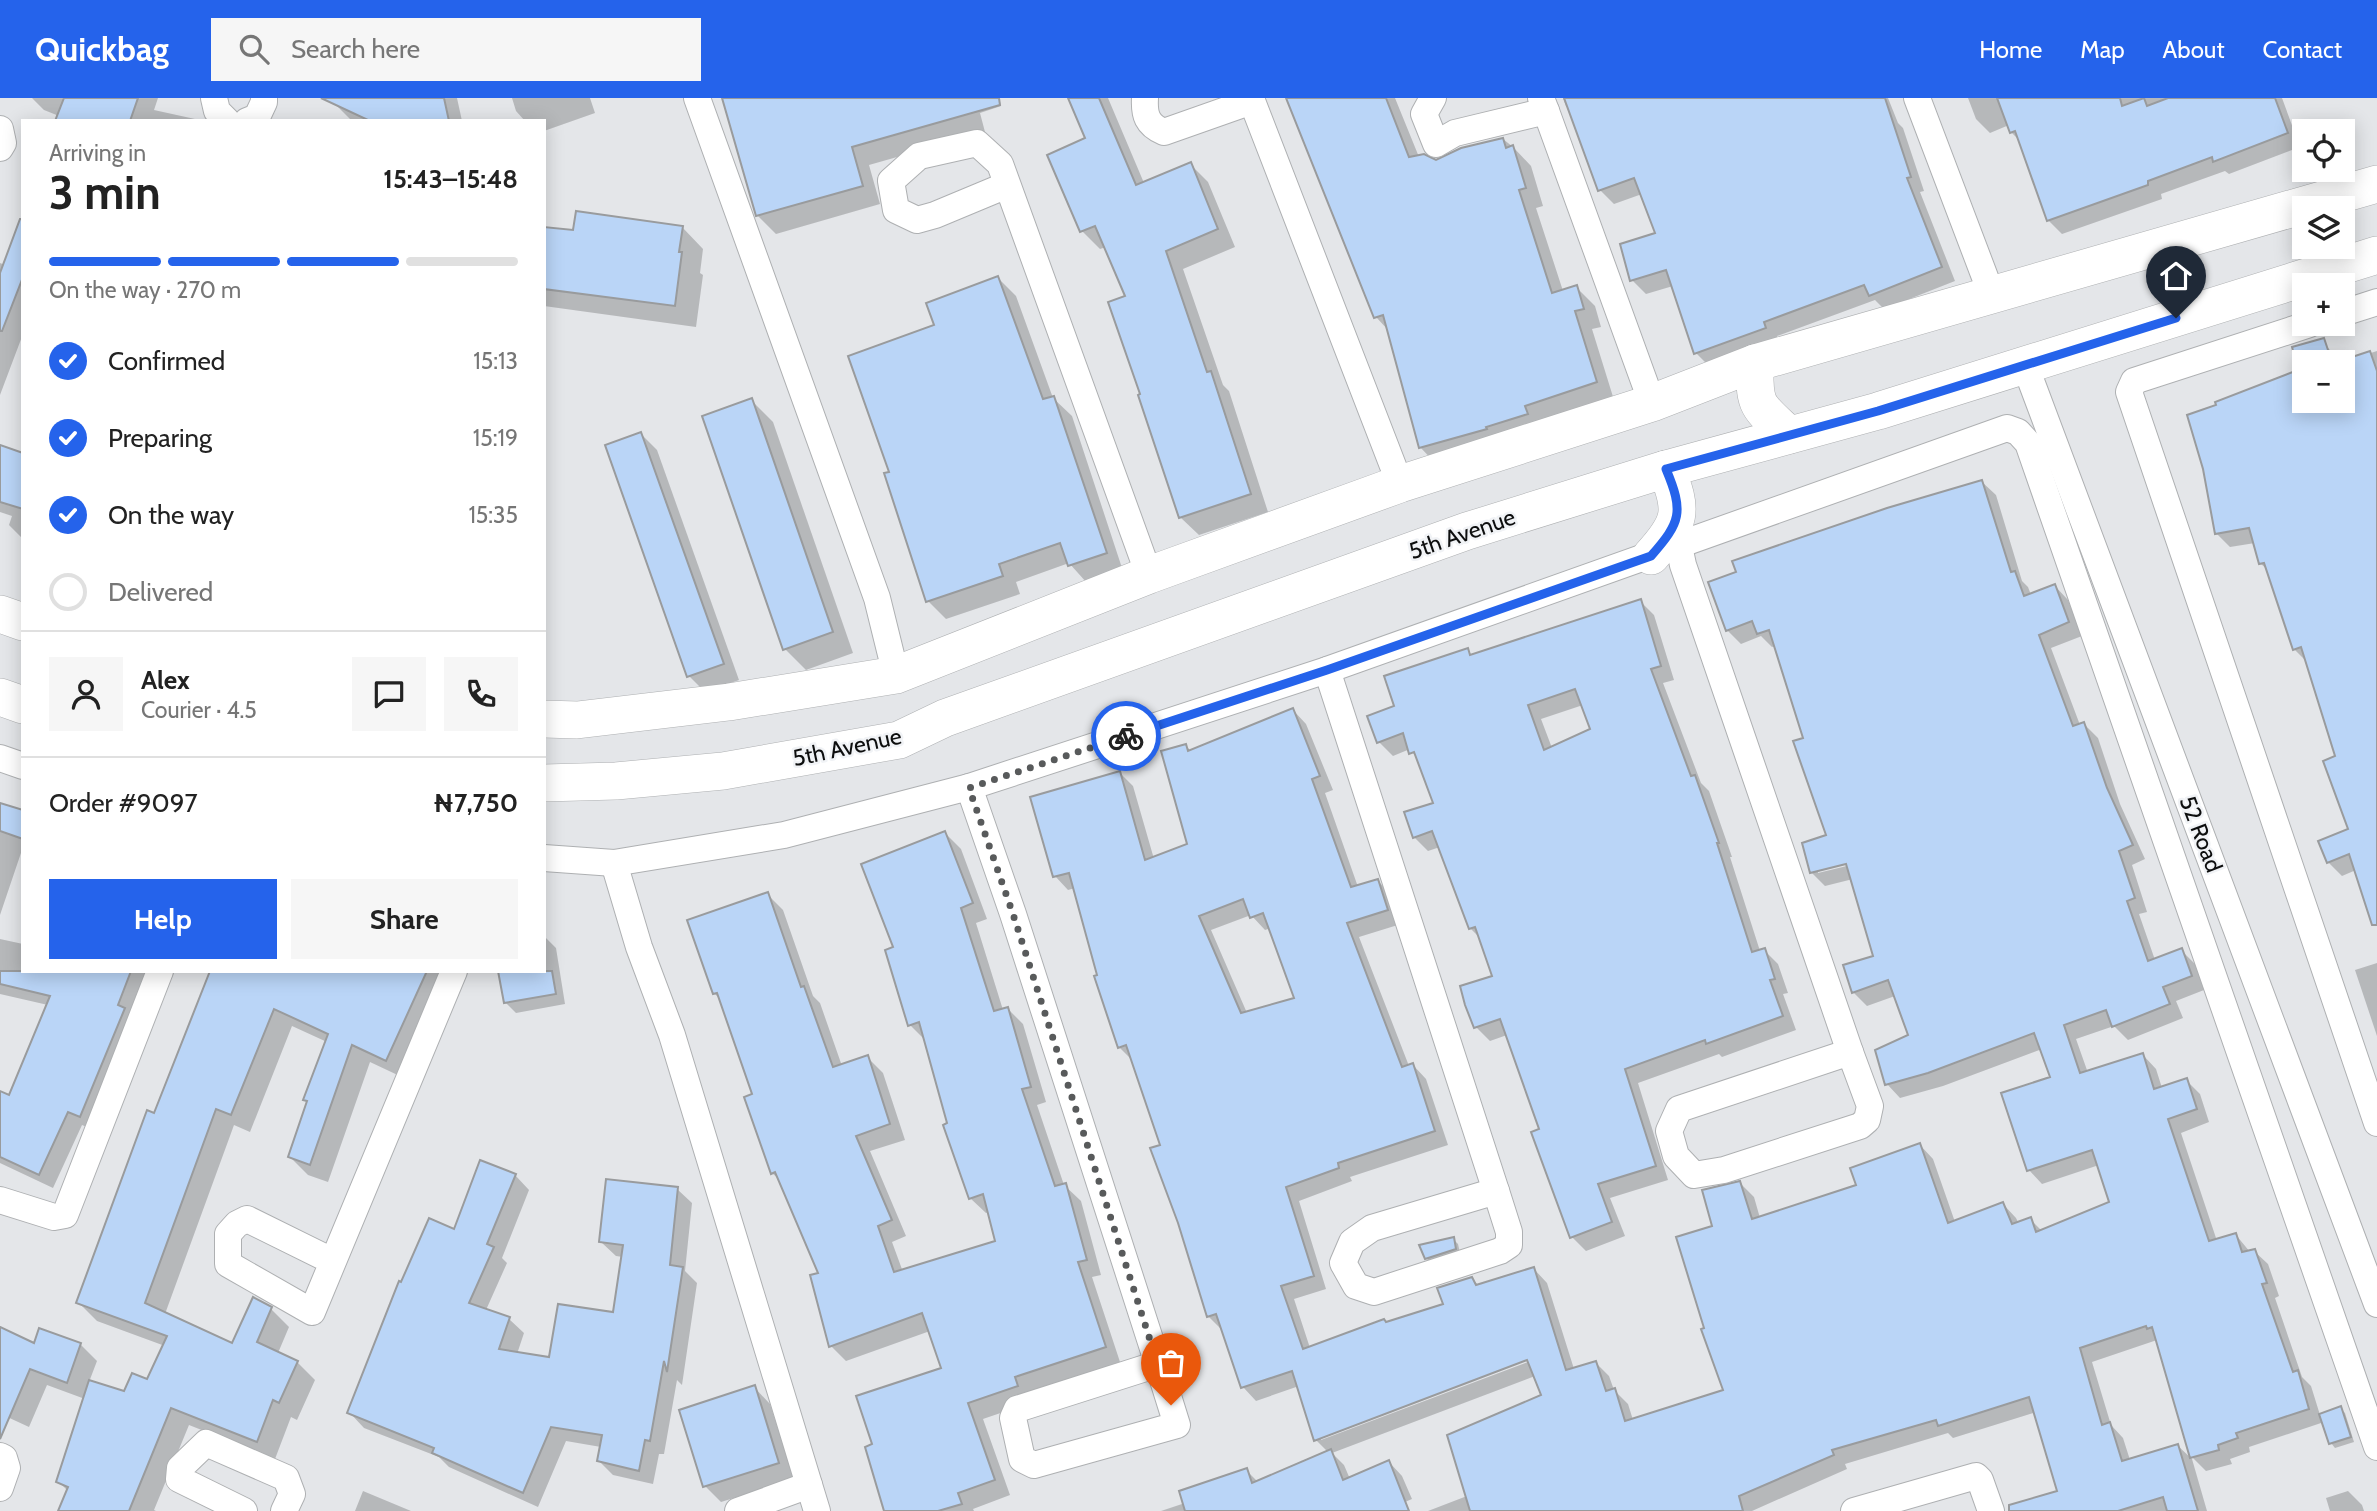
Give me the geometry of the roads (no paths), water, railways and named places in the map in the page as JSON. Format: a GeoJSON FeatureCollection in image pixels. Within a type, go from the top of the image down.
{"type":"FeatureCollection","features":[{"type":"Feature","properties":{"kind":"street"},"geometry":{"type":"LineString","coordinates":[[214,98],[217,111],[225,119]]}},
{"type":"Feature","properties":{"kind":"street"},"geometry":{"type":"LineString","coordinates":[[252,119],[257,117],[264,98]]}},
{"type":"Feature","properties":{"kind":"street"},"geometry":{"type":"LineString","coordinates":[[697,98],[877,598],[896,675]]}},
{"type":"Feature","properties":{"kind":"street"},"geometry":{"type":"LineString","coordinates":[[1144,98],[1144,114],[1153,128],[1164,132],[1251,100],[1400,484]]}},
{"type":"Feature","properties":{"kind":"street"},"geometry":{"type":"LineString","coordinates":[[1433,98],[1424,114],[1436,144],[1455,133],[1543,104],[1653,403]]}},
{"type":"Feature","properties":{"kind":"street"},"geometry":{"type":"LineString","coordinates":[[1917,98],[1992,293]]}},
{"type":"Feature","properties":{"kind":"street"},"geometry":{"type":"LineString","coordinates":[[0,129],[0,148]]}},
{"type":"Feature","properties":{"kind":"street"},"geometry":{"type":"LineString","coordinates":[[546,719],[577,720],[729,702],[896,675],[1149,575],[1400,484],[1653,403],[1755,363],[2377,184]]}},
{"type":"Feature","properties":{"kind":"street"},"geometry":{"type":"LineString","coordinates":[[1007,185],[1149,575]]}},
{"type":"Feature","properties":{"kind":"street","name":"5th Avenue"},"geometry":{"type":"LineString","coordinates":[[546,783],[616,781],[723,771],[899,740],[945,718],[1466,531],[1666,469],[1878,411],[2377,255]]}},
{"type":"Feature","properties":{"kind":"street"},"geometry":{"type":"LineString","coordinates":[[2355,309],[2377,302]]}},
{"type":"Feature","properties":{"kind":"street"},"geometry":{"type":"LineString","coordinates":[[2292,330],[2134,381],[2129,392],[2377,1123]]}},
{"type":"Feature","properties":{"kind":"street"},"geometry":{"type":"LineString","coordinates":[[1755,363],[1754,389],[1757,403],[1789,435]]}},
{"type":"Feature","properties":{"kind":"street","name":"52 Road"},"geometry":{"type":"LineString","coordinates":[[2025,365],[2377,1304]]}},
{"type":"Feature","properties":{"kind":"street"},"geometry":{"type":"LineString","coordinates":[[546,858],[614,863],[784,835],[969,788],[1327,670],[2007,428],[2018,432],[2028,443],[2377,1447]]}},
{"type":"Feature","properties":{"kind":"street"},"geometry":{"type":"LineString","coordinates":[[1665,551],[1677,518],[1676,491],[1666,469]]}},
{"type":"Feature","properties":{"kind":"street"},"geometry":{"type":"LineString","coordinates":[[1665,551],[1683,565],[1870,1106],[1867,1120],[1860,1126],[1724,1170],[1694,1175],[1676,1156],[1669,1131],[1679,1109],[1850,1052]]}},
{"type":"Feature","properties":{"kind":"street"},"geometry":{"type":"LineString","coordinates":[[0,614],[21,621]]}},
{"type":"Feature","properties":{"kind":"street"},"geometry":{"type":"LineString","coordinates":[[1327,670],[1496,1191],[1509,1232],[1509,1245],[1500,1251],[1374,1292],[1356,1286],[1343,1263],[1352,1242],[1372,1228],[1496,1191]]}},
{"type":"Feature","properties":{"kind":"street"},"geometry":{"type":"LineString","coordinates":[[0,697],[21,704]]}},
{"type":"Feature","properties":{"kind":"street"},"geometry":{"type":"LineString","coordinates":[[0,758],[21,765]]}},
{"type":"Feature","properties":{"kind":"street"},"geometry":{"type":"LineString","coordinates":[[969,788],[1017,927],[1178,1425],[1034,1465],[1023,1460],[1013,1418],[1017,1409],[1158,1364]]}},
{"type":"Feature","properties":{"kind":"street"},"geometry":{"type":"LineString","coordinates":[[614,863],[639,947],[672,1035],[817,1511]]}},
{"type":"Feature","properties":{"kind":"street"},"geometry":{"type":"LineString","coordinates":[[0,1200],[54,1217],[65,1215],[159,973]]}},
{"type":"Feature","properties":{"kind":"street"},"geometry":{"type":"LineString","coordinates":[[332,1261],[453,973]]}},
{"type":"Feature","properties":{"kind":"street"},"geometry":{"type":"LineString","coordinates":[[244,1511],[179,1479],[180,1468],[206,1443],[286,1478],[292,1494],[284,1511]]}},
{"type":"Feature","properties":{"kind":"street"},"geometry":{"type":"LineString","coordinates":[[0,1456],[4,1458],[7,1468],[0,1488]]}},
{"type":"Feature","properties":{"kind":"street"},"geometry":{"type":"LineString","coordinates":[[1854,1511],[1976,1476],[1980,1480],[1991,1511]]}},
{"type":"Feature","properties":{"kind":"street"},"geometry":{"type":"LineString","coordinates":[[738,1511],[809,1485]]}}]}
